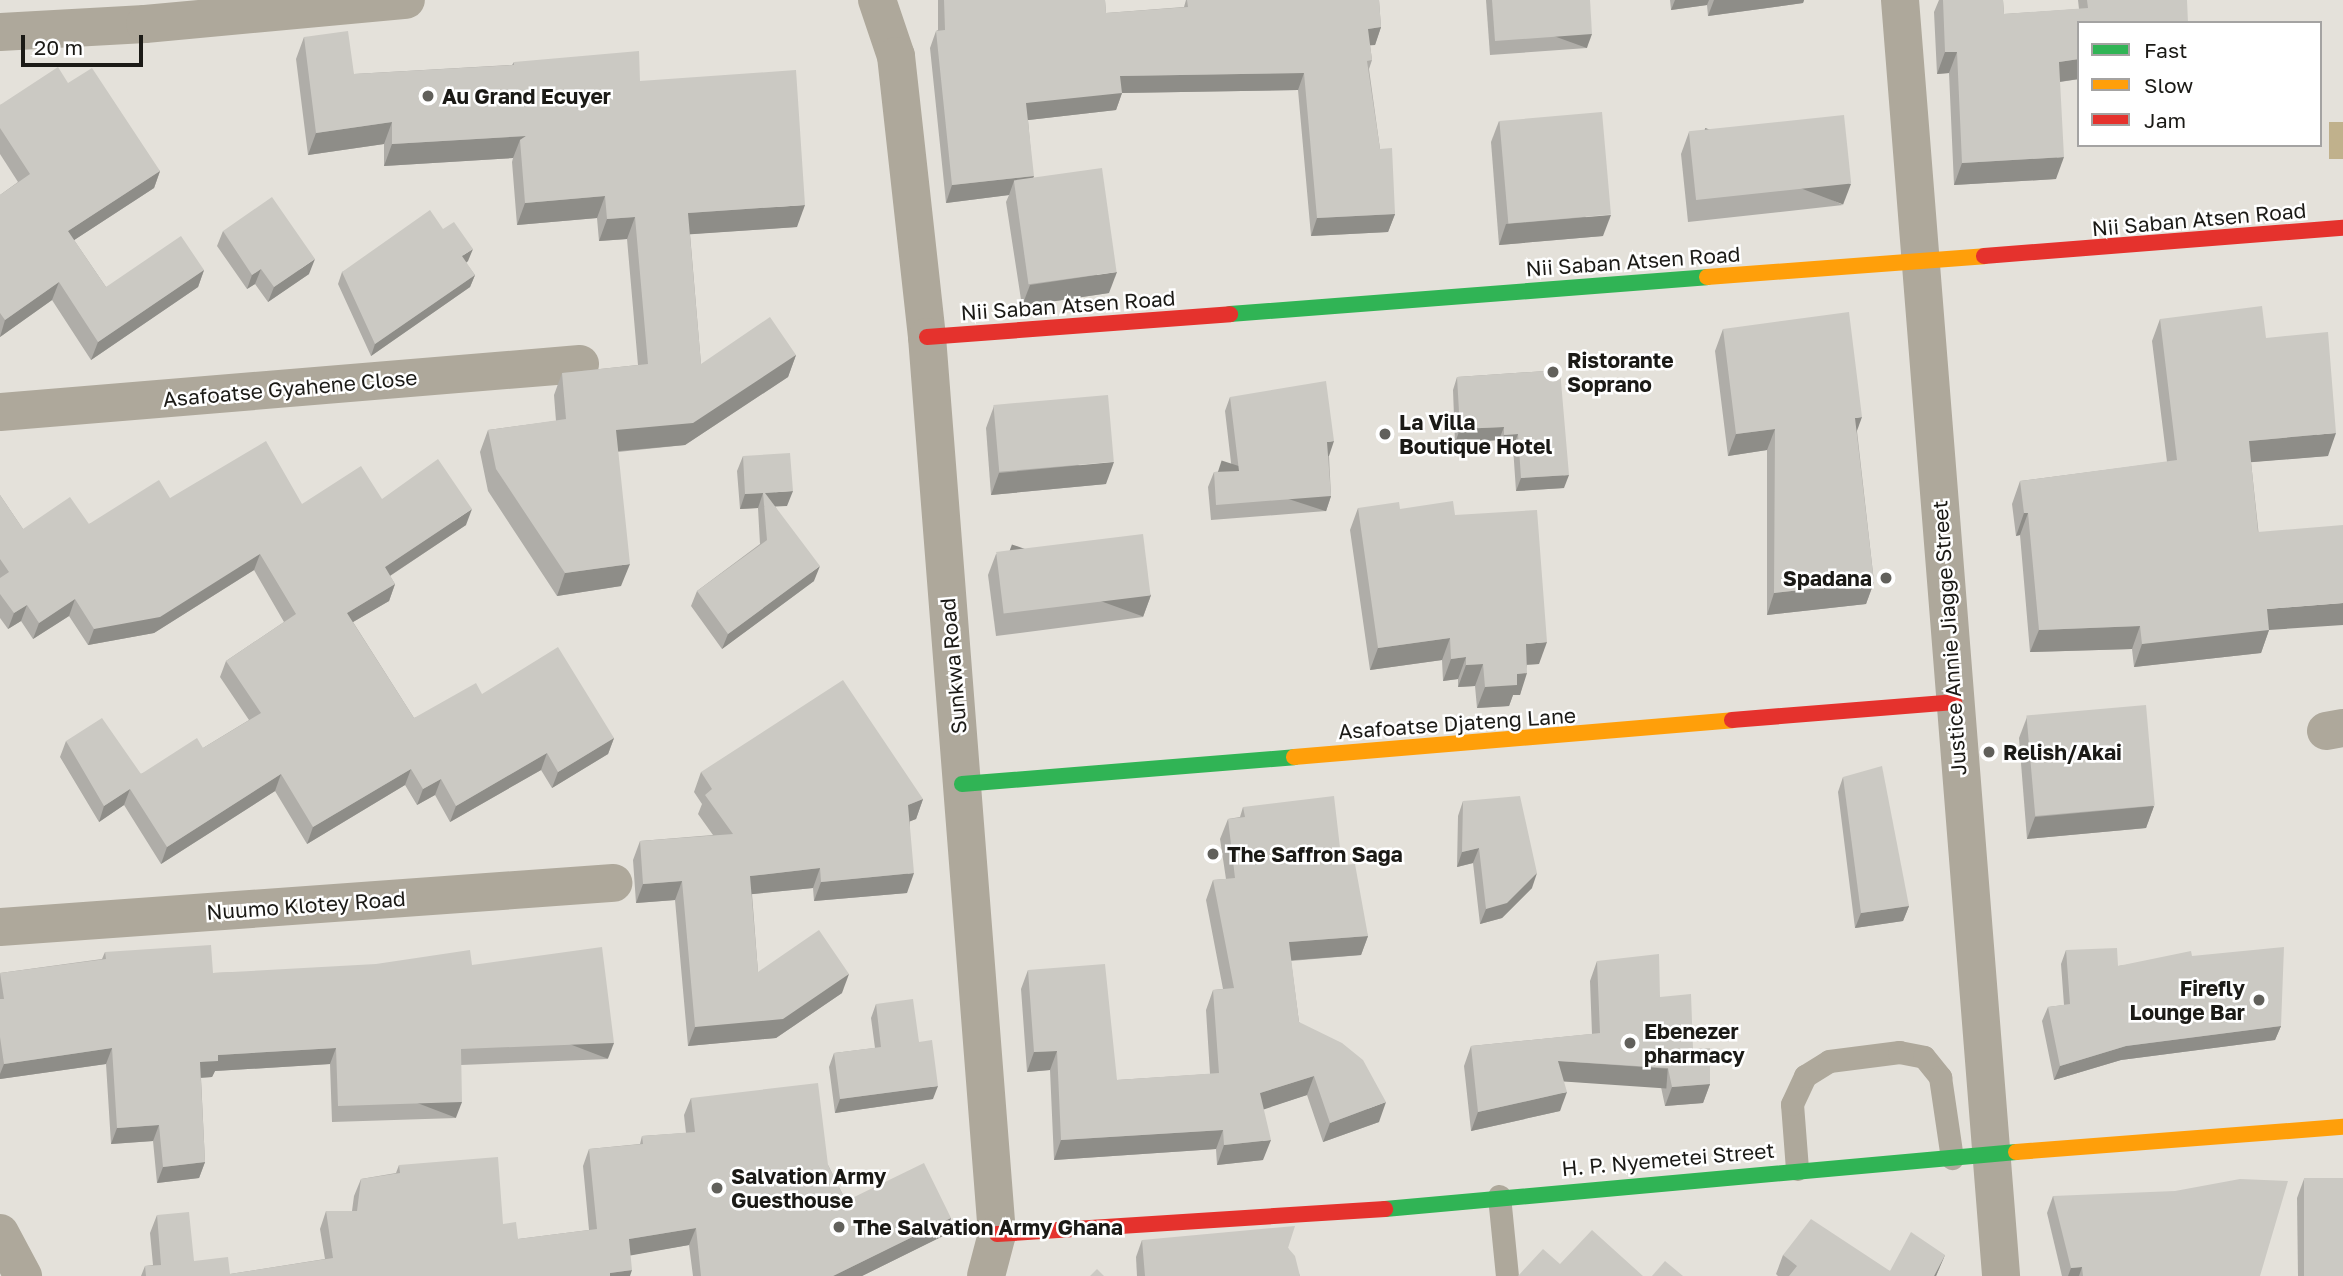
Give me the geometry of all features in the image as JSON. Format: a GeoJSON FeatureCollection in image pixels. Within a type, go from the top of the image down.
{"type":"FeatureCollection","features":[{"type":"Feature","properties":{"kind":"street"},"geometry":{"type":"LineString","coordinates":[[0,32],[145,24],[406,0]]}},
{"type":"Feature","properties":{"kind":"street","name":"Sunkwa Road"},"geometry":{"type":"LineString","coordinates":[[877,0],[896,56],[927,337],[997,1234],[986,1276]]}},
{"type":"Feature","properties":{"kind":"street","name":"Sunkwa Road"},"geometry":{"type":"LineString","coordinates":[[896,56],[907,0]]}},
{"type":"Feature","properties":{"kind":"street","name":"Justice Annie Jiagge Street"},"geometry":{"type":"LineString","coordinates":[[1900,0],[1954,702],[1970,1156],[2001,1276]]}},
{"type":"Feature","properties":{"kind":"street","name":"Nii Saban Atsen Road"},"geometry":{"type":"LineString","coordinates":[[927,337],[2343,228]]}},
{"type":"Feature","properties":{"kind":"street","name":"Asafoatse Gyahene Close"},"geometry":{"type":"LineString","coordinates":[[0,412],[580,364]]}},
{"type":"Feature","properties":{"kind":"street","name":"Asafoatse Djateng Lane"},"geometry":{"type":"LineString","coordinates":[[962,784],[1954,702]]}},
{"type":"Feature","properties":{"kind":"street","name":"Nuumo Klotey Road"},"geometry":{"type":"LineString","coordinates":[[0,927],[613,883]]}},
{"type":"Feature","properties":{"kind":"street","name":"H. P. Nyemetei Street"},"geometry":{"type":"LineString","coordinates":[[997,1234],[1310,1216],[1797,1169],[2343,1127]]}},
{"type":"Feature","properties":{"kind":"street"},"geometry":{"type":"LineString","coordinates":[[0,1233],[23,1276]]}},
{"type":"Feature","properties":{"kind":"lane"},"geometry":{"type":"LineString","coordinates":[[1797,1169],[1792,1104],[1805,1076],[1829,1061],[1899,1052],[1924,1057],[1940,1077],[1970,1156]]}},
{"type":"Feature","properties":{"kind":"lane"},"geometry":{"type":"LineString","coordinates":[[1499,1196],[1507,1276]]}},
{"type":"Feature","properties":{"kind":"shaded area"},"geometry":{"type":"Polygon","coordinates":[[[2329,122],[2343,122],[2343,159],[2329,159],[2329,122]]]}},
{"type":"Feature","properties":{"kind":"building"},"geometry":{"type":"Polygon","coordinates":[[[944,0],[1105,0],[1106,13],[1188,7],[1187,0],[1379,0],[1381,27],[1368,29],[1372,60],[1367,61],[1380,149],[1392,148],[1395,214],[1317,218],[1304,73],[1120,76],[1122,93],[1026,103],[1034,176],[952,185],[936,31],[945,30],[944,0]]]}},
{"type":"Feature","properties":{"kind":"building"},"geometry":{"type":"Polygon","coordinates":[[[1492,0],[1590,0],[1592,34],[1495,41],[1492,0]]]}},
{"type":"Feature","properties":{"kind":"building"},"geometry":{"type":"Polygon","coordinates":[[[1943,0],[2003,0],[2004,14],[2088,8],[2087,0],[2187,0],[2188,21],[2077,21],[2077,59],[2059,62],[2064,157],[1962,163],[1957,52],[1945,52],[1943,0]]]}},
{"type":"Feature","properties":{"kind":"building"},"geometry":{"type":"Polygon","coordinates":[[[348,31],[354,74],[514,65],[514,62],[639,51],[640,81],[796,70],[805,205],[688,213],[701,364],[770,317],[796,355],[693,423],[616,430],[630,564],[565,573],[496,469],[488,430],[566,419],[562,373],[648,364],[635,217],[607,219],[605,196],[525,203],[520,140],[526,136],[392,144],[392,122],[316,133],[304,37],[348,31]]]}},
{"type":"Feature","properties":{"kind":"building"},"geometry":{"type":"Polygon","coordinates":[[[58,67],[68,83],[92,68],[160,171],[68,231],[106,287],[181,236],[204,270],[98,342],[59,282],[5,320],[0,313],[0,195],[30,174],[0,128],[0,105],[58,67]]]}},
{"type":"Feature","properties":{"kind":"building"},"geometry":{"type":"Polygon","coordinates":[[[1602,112],[1611,215],[1508,224],[1499,121],[1602,112]]]}},
{"type":"Feature","properties":{"kind":"building"},"geometry":{"type":"Polygon","coordinates":[[[1844,115],[1851,184],[1696,200],[1689,131],[1844,115]]]}},
{"type":"Feature","properties":{"kind":"building"},"geometry":{"type":"Polygon","coordinates":[[[1102,168],[1117,272],[1028,284],[1014,180],[1102,168]]]}},
{"type":"Feature","properties":{"kind":"building"},"geometry":{"type":"Polygon","coordinates":[[[272,197],[315,259],[274,287],[261,269],[252,275],[223,231],[272,197]]]}},
{"type":"Feature","properties":{"kind":"building"},"geometry":{"type":"Polygon","coordinates":[[[430,210],[443,229],[454,222],[473,249],[462,256],[475,275],[375,344],[342,272],[430,210]]]}},
{"type":"Feature","properties":{"kind":"building"},"geometry":{"type":"Polygon","coordinates":[[[2262,306],[2266,338],[2328,332],[2336,433],[2249,441],[2258,532],[2343,525],[2343,603],[2267,609],[2269,630],[2142,644],[2140,626],[2039,630],[2028,513],[2024,513],[2020,481],[2177,460],[2160,319],[2262,306]]]}},
{"type":"Feature","properties":{"kind":"building"},"geometry":{"type":"Polygon","coordinates":[[[1849,312],[1862,417],[1855,418],[1874,582],[1774,593],[1775,429],[1736,434],[1723,329],[1849,312]]]}},
{"type":"Feature","properties":{"kind":"building"},"geometry":{"type":"Polygon","coordinates":[[[1560,370],[1569,475],[1521,478],[1518,434],[1504,435],[1504,427],[1460,429],[1457,377],[1560,370]]]}},
{"type":"Feature","properties":{"kind":"building"},"geometry":{"type":"Polygon","coordinates":[[[1326,381],[1334,441],[1327,442],[1331,496],[1216,505],[1214,472],[1239,471],[1230,397],[1326,381]]]}},
{"type":"Feature","properties":{"kind":"building"},"geometry":{"type":"Polygon","coordinates":[[[1108,395],[1114,462],[999,472],[993,405],[1108,395]]]}},
{"type":"Feature","properties":{"kind":"building"},"geometry":{"type":"Polygon","coordinates":[[[266,441],[302,504],[361,466],[382,499],[438,459],[472,509],[385,567],[395,584],[347,613],[414,718],[476,683],[482,694],[558,647],[614,738],[558,772],[547,753],[456,806],[441,779],[423,789],[411,769],[313,827],[281,774],[167,847],[130,789],[104,806],[66,741],[102,718],[141,774],[197,738],[203,748],[261,713],[226,661],[296,614],[260,554],[160,617],[94,629],[75,599],[39,623],[27,605],[14,613],[0,594],[0,578],[9,572],[0,559],[0,495],[23,529],[70,497],[89,524],[159,480],[170,498],[266,441]]]}},
{"type":"Feature","properties":{"kind":"building"},"geometry":{"type":"Polygon","coordinates":[[[790,453],[793,491],[765,493],[820,566],[728,634],[697,591],[767,540],[763,493],[745,494],[743,456],[790,453]]]}},
{"type":"Feature","properties":{"kind":"building"},"geometry":{"type":"Polygon","coordinates":[[[1453,501],[1455,515],[1537,510],[1547,642],[1526,644],[1527,673],[1517,674],[1517,685],[1485,687],[1483,664],[1466,665],[1466,657],[1451,659],[1450,638],[1378,648],[1358,508],[1399,502],[1400,509],[1453,501]]]}},
{"type":"Feature","properties":{"kind":"building"},"geometry":{"type":"Polygon","coordinates":[[[1143,534],[1151,596],[1004,614],[996,552],[1143,534]]]}},
{"type":"Feature","properties":{"kind":"building"},"geometry":{"type":"Polygon","coordinates":[[[843,680],[923,799],[908,805],[914,873],[821,882],[820,868],[750,876],[758,972],[819,930],[849,974],[783,1019],[695,1027],[682,881],[643,884],[640,841],[733,834],[705,795],[712,789],[701,772],[843,680]]]}},
{"type":"Feature","properties":{"kind":"building"},"geometry":{"type":"Polygon","coordinates":[[[2146,705],[2155,806],[2035,816],[2026,715],[2146,705]]]}},
{"type":"Feature","properties":{"kind":"building"},"geometry":{"type":"Polygon","coordinates":[[[1882,766],[1909,906],[1861,913],[1843,777],[1882,766]]]}},
{"type":"Feature","properties":{"kind":"building"},"geometry":{"type":"Polygon","coordinates":[[[1334,796],[1342,865],[1355,864],[1368,936],[1289,942],[1299,1022],[1342,1043],[1363,1060],[1386,1102],[1330,1123],[1314,1076],[1260,1093],[1271,1140],[1224,1145],[1223,1130],[1061,1140],[1057,1051],[1034,1052],[1028,970],[1105,964],[1117,1080],[1219,1073],[1213,990],[1234,988],[1213,880],[1235,878],[1228,819],[1245,817],[1243,807],[1334,796]]]}},
{"type":"Feature","properties":{"kind":"building"},"geometry":{"type":"Polygon","coordinates":[[[1520,796],[1537,873],[1507,903],[1486,909],[1479,848],[1462,852],[1463,801],[1520,796]]]}},
{"type":"Feature","properties":{"kind":"building"},"geometry":{"type":"Polygon","coordinates":[[[211,945],[213,973],[376,964],[470,950],[472,965],[602,947],[614,1043],[461,1049],[462,1102],[338,1106],[336,1048],[218,1055],[218,1061],[200,1062],[205,1162],[163,1167],[159,1125],[117,1128],[112,1048],[4,1064],[0,1037],[0,999],[4,999],[0,973],[106,959],[105,952],[211,945]]]}},
{"type":"Feature","properties":{"kind":"building"},"geometry":{"type":"Polygon","coordinates":[[[2284,947],[2281,1026],[2126,1046],[2060,1066],[2048,1007],[2070,1004],[2066,950],[2117,948],[2118,966],[2191,951],[2192,956],[2284,947]]]}},
{"type":"Feature","properties":{"kind":"building"},"geometry":{"type":"Polygon","coordinates":[[[1659,954],[1660,997],[1691,994],[1693,1049],[1710,1048],[1710,1084],[1672,1087],[1668,1068],[1558,1061],[1567,1092],[1478,1112],[1471,1046],[1600,1033],[1597,961],[1659,954]]]}},
{"type":"Feature","properties":{"kind":"building"},"geometry":{"type":"Polygon","coordinates":[[[913,999],[919,1042],[932,1040],[938,1086],[840,1099],[834,1053],[881,1047],[876,1004],[913,999]]]}},
{"type":"Feature","properties":{"kind":"building"},"geometry":{"type":"Polygon","coordinates":[[[818,1083],[828,1165],[846,1201],[924,1163],[951,1218],[833,1276],[701,1276],[696,1228],[629,1239],[632,1270],[610,1273],[610,1276],[146,1276],[145,1266],[161,1265],[157,1215],[189,1212],[194,1261],[228,1257],[230,1274],[333,1258],[326,1211],[357,1211],[361,1179],[400,1173],[399,1165],[498,1157],[503,1224],[516,1222],[518,1239],[597,1229],[589,1149],[643,1144],[642,1136],[695,1132],[691,1098],[818,1083]]]}},
{"type":"Feature","properties":{"kind":"building"},"geometry":{"type":"Polygon","coordinates":[[[2304,1178],[2343,1178],[2343,1276],[2304,1276],[2304,1178]]]}},
{"type":"Feature","properties":{"kind":"building"},"geometry":{"type":"Polygon","coordinates":[[[2240,1179],[2288,1181],[2260,1276],[2083,1276],[2082,1267],[2071,1268],[2053,1196],[2175,1191],[2240,1179]]]}},
{"type":"Feature","properties":{"kind":"building"},"geometry":{"type":"Polygon","coordinates":[[[1811,1219],[1890,1271],[1911,1232],[1945,1255],[1934,1276],[1789,1276],[1797,1266],[1783,1255],[1811,1219]]]}},
{"type":"Feature","properties":{"kind":"building"},"geometry":{"type":"Polygon","coordinates":[[[1295,1226],[1288,1248],[1295,1256],[1300,1276],[1145,1276],[1142,1240],[1295,1226]]]}},
{"type":"Feature","properties":{"kind":"building"},"geometry":{"type":"Polygon","coordinates":[[[1592,1230],[1643,1276],[1518,1276],[1543,1249],[1560,1264],[1592,1230]]]}},
{"type":"Feature","properties":{"kind":"building"},"geometry":{"type":"Polygon","coordinates":[[[1665,1261],[1683,1276],[1652,1276],[1665,1261]]]}},
{"type":"Feature","properties":{"kind":"building"},"geometry":{"type":"Polygon","coordinates":[[[1097,1269],[1104,1276],[1090,1276],[1097,1269]]]}},
{"type":"Feature","properties":{"kind":"traffic: fast"},"geometry":{"type":"LineString","coordinates":[[1230,314],[1707,277]]}},
{"type":"Feature","properties":{"kind":"traffic: fast"},"geometry":{"type":"LineString","coordinates":[[962,784],[1294,757]]}},
{"type":"Feature","properties":{"kind":"traffic: fast"},"geometry":{"type":"LineString","coordinates":[[1385,1209],[2016,1152]]}},
{"type":"Feature","properties":{"kind":"traffic: slow"},"geometry":{"type":"LineString","coordinates":[[1707,277],[1984,256]]}},
{"type":"Feature","properties":{"kind":"traffic: slow"},"geometry":{"type":"LineString","coordinates":[[1294,757],[1732,720]]}},
{"type":"Feature","properties":{"kind":"traffic: slow"},"geometry":{"type":"LineString","coordinates":[[2016,1152],[2343,1127]]}},
{"type":"Feature","properties":{"kind":"traffic: jam"},"geometry":{"type":"LineString","coordinates":[[1984,256],[2343,228]]}},
{"type":"Feature","properties":{"kind":"traffic: jam"},"geometry":{"type":"LineString","coordinates":[[927,337],[1230,314]]}},
{"type":"Feature","properties":{"kind":"traffic: jam"},"geometry":{"type":"LineString","coordinates":[[1732,720],[1954,702]]}},
{"type":"Feature","properties":{"kind":"traffic: jam"},"geometry":{"type":"LineString","coordinates":[[997,1234],[1385,1209]]}},
{"type":"Feature","properties":{"kind":"place","name":"Au Grand Ecuyer"},"geometry":{"type":"Point","coordinates":[428,96]}},
{"type":"Feature","properties":{"kind":"place","name":"Ristorante Soprano"},"geometry":{"type":"Point","coordinates":[1553,372]}},
{"type":"Feature","properties":{"kind":"place","name":"La Villa Boutique Hotel"},"geometry":{"type":"Point","coordinates":[1385,434]}},
{"type":"Feature","properties":{"kind":"place","name":"Spadana"},"geometry":{"type":"Point","coordinates":[1886,578]}},
{"type":"Feature","properties":{"kind":"place","name":"Relish/Akai"},"geometry":{"type":"Point","coordinates":[1989,752]}},
{"type":"Feature","properties":{"kind":"place","name":"The Saffron Saga"},"geometry":{"type":"Point","coordinates":[1213,854]}},
{"type":"Feature","properties":{"kind":"place","name":"Firefly Lounge Bar"},"geometry":{"type":"Point","coordinates":[2259,1000]}},
{"type":"Feature","properties":{"kind":"place","name":"Ebenezer pharmacy"},"geometry":{"type":"Point","coordinates":[1630,1043]}},
{"type":"Feature","properties":{"kind":"place","name":"Salvation Army Guesthouse"},"geometry":{"type":"Point","coordinates":[717,1188]}},
{"type":"Feature","properties":{"kind":"place","name":"The Salvation Army Ghana"},"geometry":{"type":"Point","coordinates":[839,1227]}}]}
